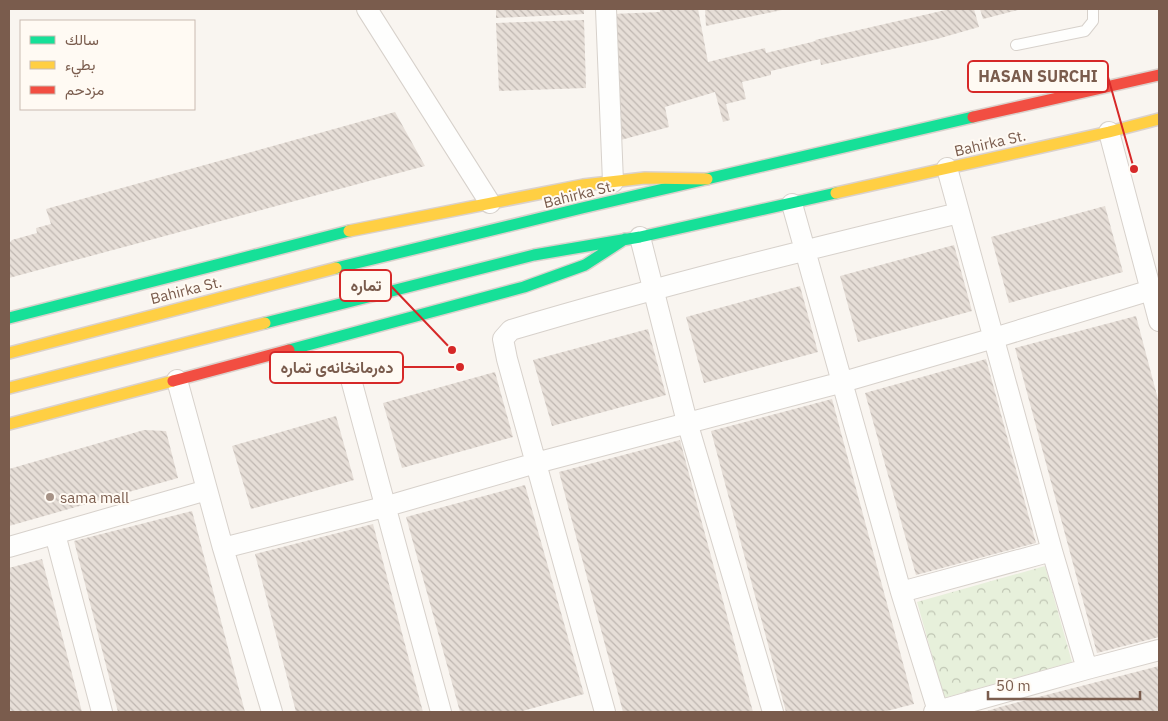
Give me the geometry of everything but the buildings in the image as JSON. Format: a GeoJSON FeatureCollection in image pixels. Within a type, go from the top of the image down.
{"type":"FeatureCollection","features":[{"type":"Feature","properties":{"kind":"main road","name":"Bahirka St."},"geometry":{"type":"LineString","coordinates":[[9,353],[167,310],[706,179],[1159,75]]}},
{"type":"Feature","properties":{"kind":"main road","name":"Bahirka St."},"geometry":{"type":"LineString","coordinates":[[9,388],[534,255],[633,238],[792,204],[1159,119]]}},
{"type":"Feature","properties":{"kind":"main road"},"geometry":{"type":"LineString","coordinates":[[9,318],[332,234],[564,188],[659,177],[706,179]]}},
{"type":"Feature","properties":{"kind":"main road"},"geometry":{"type":"LineString","coordinates":[[9,424],[524,287],[585,265],[633,238]]}},
{"type":"Feature","properties":{"kind":"street"},"geometry":{"type":"LineString","coordinates":[[368,9],[490,203]]}},
{"type":"Feature","properties":{"kind":"street"},"geometry":{"type":"LineString","coordinates":[[606,9],[613,182]]}},
{"type":"Feature","properties":{"kind":"street"},"geometry":{"type":"LineString","coordinates":[[1109,132],[1159,321]]}},
{"type":"Feature","properties":{"kind":"street"},"geometry":{"type":"LineString","coordinates":[[947,168],[1052,551],[1087,669]]}},
{"type":"Feature","properties":{"kind":"street"},"geometry":{"type":"LineString","coordinates":[[792,204],[936,712],[1159,650]]}},
{"type":"Feature","properties":{"kind":"street"},"geometry":{"type":"LineString","coordinates":[[600,711],[503,339],[511,330],[654,289],[959,213]]}},
{"type":"Feature","properties":{"kind":"street"},"geometry":{"type":"LineString","coordinates":[[633,238],[654,289],[687,422],[773,712]]}},
{"type":"Feature","properties":{"kind":"street"},"geometry":{"type":"LineString","coordinates":[[223,548],[384,507],[536,463],[843,382],[1151,290]]}},
{"type":"Feature","properties":{"kind":"street"},"geometry":{"type":"LineString","coordinates":[[349,372],[441,712]]}},
{"type":"Feature","properties":{"kind":"street"},"geometry":{"type":"LineString","coordinates":[[177,380],[223,548],[272,712]]}},
{"type":"Feature","properties":{"kind":"street"},"geometry":{"type":"LineString","coordinates":[[9,547],[208,490]]}},
{"type":"Feature","properties":{"kind":"street"},"geometry":{"type":"LineString","coordinates":[[55,534],[102,712]]}},
{"type":"Feature","properties":{"kind":"street"},"geometry":{"type":"LineString","coordinates":[[901,592],[1052,551]]}},
{"type":"Feature","properties":{"kind":"lane"},"geometry":{"type":"LineString","coordinates":[[1016,44],[1085,31],[1094,21],[1093,9]]}},
{"type":"Feature","properties":{"kind":"green space"},"geometry":{"type":"Polygon","coordinates":[[[1045,566],[1072,662],[944,698],[917,602],[1045,566]]]}},
{"type":"Feature","properties":{"kind":"traffic: fast"},"geometry":{"type":"LineString","coordinates":[[336,268],[582,208],[973,117]]}},
{"type":"Feature","properties":{"kind":"traffic: fast"},"geometry":{"type":"LineString","coordinates":[[265,323],[534,255],[640,237],[836,193]]}},
{"type":"Feature","properties":{"kind":"traffic: fast"},"geometry":{"type":"LineString","coordinates":[[9,318],[349,231]]}},
{"type":"Feature","properties":{"kind":"traffic: fast"},"geometry":{"type":"LineString","coordinates":[[289,350],[524,287],[585,265],[625,239]]}},
{"type":"Feature","properties":{"kind":"traffic: slow"},"geometry":{"type":"LineString","coordinates":[[836,193],[1109,132],[1159,119]]}},
{"type":"Feature","properties":{"kind":"traffic: slow"},"geometry":{"type":"LineString","coordinates":[[349,231],[583,185],[645,178],[707,179]]}},
{"type":"Feature","properties":{"kind":"traffic: slow"},"geometry":{"type":"LineString","coordinates":[[9,353],[336,268]]}},
{"type":"Feature","properties":{"kind":"traffic: slow"},"geometry":{"type":"LineString","coordinates":[[9,388],[265,323]]}},
{"type":"Feature","properties":{"kind":"traffic: slow"},"geometry":{"type":"LineString","coordinates":[[9,424],[173,381]]}},
{"type":"Feature","properties":{"kind":"traffic: jam"},"geometry":{"type":"LineString","coordinates":[[973,117],[1159,75]]}},
{"type":"Feature","properties":{"kind":"traffic: jam"},"geometry":{"type":"LineString","coordinates":[[173,381],[289,350]]}},
{"type":"Feature","properties":{"kind":"place","name":"HASAN SURCHI"},"geometry":{"type":"Point","coordinates":[1134,169]}},
{"type":"Feature","properties":{"kind":"place","name":"تمارە"},"geometry":{"type":"Point","coordinates":[452,350]}},
{"type":"Feature","properties":{"kind":"place","name":"دەرمانخانەی تمارە"},"geometry":{"type":"Point","coordinates":[460,367]}},
{"type":"Feature","properties":{"kind":"place","name":"sama mall"},"geometry":{"type":"Point","coordinates":[50,497]}}]}
